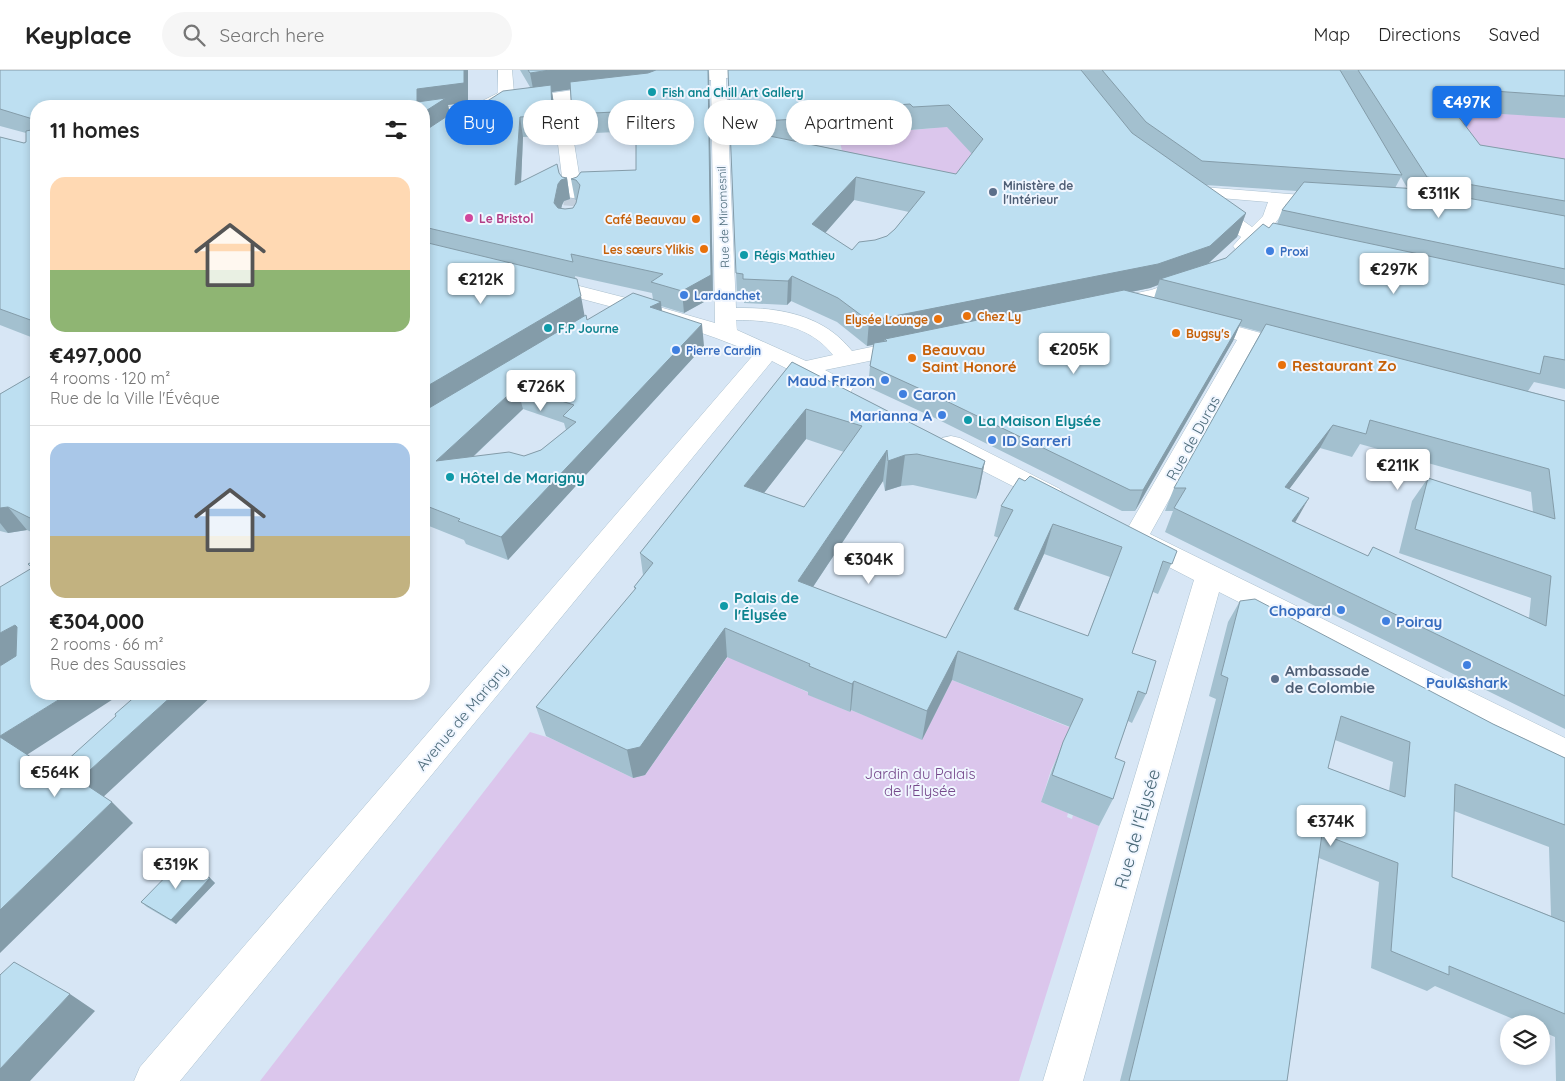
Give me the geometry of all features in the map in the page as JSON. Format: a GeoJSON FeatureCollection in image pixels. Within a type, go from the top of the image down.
{"type":"FeatureCollection","features":[{"type":"Feature","properties":{"kind":"street"},"geometry":{"type":"LineString","coordinates":[[489,100],[491,98],[491,70]]}},
{"type":"Feature","properties":{"kind":"street"},"geometry":{"type":"LineString","coordinates":[[496,100],[506,93],[505,70]]}},
{"type":"Feature","properties":{"kind":"street"},"geometry":{"type":"LineString","coordinates":[[656,82],[718,73],[767,70]]}},
{"type":"Feature","properties":{"kind":"street","name":"Rue de Miromesnil"},"geometry":{"type":"LineString","coordinates":[[718,73],[726,324]]}},
{"type":"Feature","properties":{"kind":"street"},"geometry":{"type":"LineString","coordinates":[[513,103],[621,88]]}},
{"type":"Feature","properties":{"kind":"street"},"geometry":{"type":"LineString","coordinates":[[564,96],[565,136],[573,193]]}},
{"type":"Feature","properties":{"kind":"street"},"geometry":{"type":"LineString","coordinates":[[430,114],[445,112]]}},
{"type":"Feature","properties":{"kind":"street"},"geometry":{"type":"LineString","coordinates":[[430,141],[445,131]]}},
{"type":"Feature","properties":{"kind":"street"},"geometry":{"type":"LineString","coordinates":[[1302,247],[1253,236],[1183,187],[1310,200]]}},
{"type":"Feature","properties":{"kind":"street"},"geometry":{"type":"LineString","coordinates":[[1228,259],[1253,236],[1278,206],[1278,198]]}},
{"type":"Feature","properties":{"kind":"street"},"geometry":{"type":"LineString","coordinates":[[1087,309],[1156,295],[1208,276]]}},
{"type":"Feature","properties":{"kind":"street"},"geometry":{"type":"LineString","coordinates":[[526,279],[556,279],[627,304],[726,324],[778,316],[808,325],[833,340],[847,359]]}},
{"type":"Feature","properties":{"kind":"street"},"geometry":{"type":"LineString","coordinates":[[1116,303],[1316,355]]}},
{"type":"Feature","properties":{"kind":"street"},"geometry":{"type":"LineString","coordinates":[[602,319],[627,304]]}},
{"type":"Feature","properties":{"kind":"street"},"geometry":{"type":"LineString","coordinates":[[726,324],[768,352],[863,399]]}},
{"type":"Feature","properties":{"kind":"street","name":"Rue de Duras"},"geometry":{"type":"LineString","coordinates":[[1210,577],[1127,534],[1249,337]]}},
{"type":"Feature","properties":{"kind":"street"},"geometry":{"type":"LineString","coordinates":[[803,368],[931,341]]}},
{"type":"Feature","properties":{"kind":"street","name":"Avenue de Marigny"},"geometry":{"type":"LineString","coordinates":[[154,1081],[768,352]]}},
{"type":"Feature","properties":{"kind":"street"},"geometry":{"type":"LineString","coordinates":[[931,434],[1068,504]]}},
{"type":"Feature","properties":{"kind":"street"},"geometry":{"type":"LineString","coordinates":[[1210,577],[1565,753]]}},
{"type":"Feature","properties":{"kind":"street","name":"Rue de l'Élysée"},"geometry":{"type":"LineString","coordinates":[[1063,1081],[1210,577]]}},
{"type":"Feature","properties":{"kind":"shaded area"},"geometry":{"type":"Polygon","coordinates":[[[0,70],[1565,70],[1565,1081],[0,1081],[0,70]]]}},
{"type":"Feature","properties":{"kind":"green space"},"geometry":{"type":"Polygon","coordinates":[[[1465,80],[1565,96],[1565,184],[1439,136],[1465,80]]]}},
{"type":"Feature","properties":{"kind":"green space"},"geometry":{"type":"Polygon","coordinates":[[[944,123],[984,166],[955,194],[846,167],[841,145],[912,145],[912,130],[935,128],[944,123]]]}},
{"type":"Feature","properties":{"kind":"green space","name":"Jardin du Palais de l'Élysée"},"geometry":{"type":"Polygon","coordinates":[[[729,655],[809,693],[809,695],[922,739],[952,680],[1071,728],[1051,770],[1041,802],[1068,813],[1067,817],[1072,819],[1073,815],[1099,826],[1019,1081],[260,1081],[530,732],[550,738],[633,778],[645,775],[729,655]]]}},
{"type":"Feature","properties":{"kind":"building"},"geometry":{"type":"Polygon","coordinates":[[[0,70],[464,70],[464,83],[417,89],[417,100],[30,100],[30,118],[0,109],[0,70]]]}},
{"type":"Feature","properties":{"kind":"building"},"geometry":{"type":"Polygon","coordinates":[[[528,70],[550,70],[530,73],[528,70]]]}},
{"type":"Feature","properties":{"kind":"building"},"geometry":{"type":"Polygon","coordinates":[[[656,70],[708,70],[708,100],[704,100],[704,145],[709,145],[711,275],[682,291],[651,282],[663,274],[571,254],[573,262],[430,228],[430,127],[445,117],[445,145],[513,145],[513,100],[489,100],[503,91],[551,85],[552,100],[523,100],[523,117],[520,117],[515,185],[557,164],[559,173],[562,177],[567,178],[561,180],[558,184],[554,203],[558,208],[573,208],[580,185],[576,180],[571,179],[577,177],[581,172],[636,170],[636,145],[694,145],[694,100],[608,100],[608,112],[598,113],[598,100],[571,100],[570,82],[648,73],[656,70]]]}},
{"type":"Feature","properties":{"kind":"building"},"geometry":{"type":"Polygon","coordinates":[[[728,70],[1081,70],[1132,133],[1246,213],[1210,246],[1158,264],[869,321],[838,298],[792,276],[788,281],[743,279],[743,274],[736,273],[731,145],[776,145],[776,137],[786,139],[786,145],[814,145],[956,174],[983,139],[949,105],[913,107],[912,100],[786,100],[786,120],[776,120],[776,100],[729,100],[728,70]],[[856,177],[812,224],[852,250],[859,242],[887,236],[925,192],[856,177]]]}},
{"type":"Feature","properties":{"kind":"building"},"geometry":{"type":"Polygon","coordinates":[[[1102,70],[1340,70],[1402,175],[1202,161],[1146,122],[1102,70]]]}},
{"type":"Feature","properties":{"kind":"building"},"geometry":{"type":"Polygon","coordinates":[[[1358,70],[1565,70],[1565,96],[1436,87],[1480,145],[1565,159],[1565,201],[1427,177],[1358,70]]]}},
{"type":"Feature","properties":{"kind":"building"},"geometry":{"type":"Polygon","coordinates":[[[446,98],[430,108],[430,100],[446,98]]]}},
{"type":"Feature","properties":{"kind":"building"},"geometry":{"type":"Polygon","coordinates":[[[30,130],[30,320],[0,309],[0,137],[24,143],[26,142],[26,131],[30,130]]]}},
{"type":"Feature","properties":{"kind":"building"},"geometry":{"type":"Polygon","coordinates":[[[1304,182],[1419,189],[1565,216],[1565,269],[1282,210],[1304,182]]]}},
{"type":"Feature","properties":{"kind":"building"},"geometry":{"type":"Polygon","coordinates":[[[1273,223],[1565,285],[1565,360],[1544,356],[1540,374],[1160,279],[1226,258],[1263,224],[1269,228],[1273,223]]]}},
{"type":"Feature","properties":{"kind":"building"},"geometry":{"type":"Polygon","coordinates":[[[430,243],[577,279],[581,296],[430,384],[430,243]]]}},
{"type":"Feature","properties":{"kind":"building"},"geometry":{"type":"Polygon","coordinates":[[[1124,290],[1242,320],[1143,490],[1130,490],[870,366],[874,343],[887,341],[885,339],[1124,290]]]}},
{"type":"Feature","properties":{"kind":"building"},"geometry":{"type":"Polygon","coordinates":[[[633,293],[661,302],[650,307],[702,324],[501,537],[458,521],[460,519],[430,507],[430,407],[586,315],[587,320],[633,293]],[[517,387],[436,461],[509,452],[524,456],[541,450],[576,422],[563,416],[574,405],[517,387]]]}},
{"type":"Feature","properties":{"kind":"building"},"geometry":{"type":"Polygon","coordinates":[[[1266,324],[1565,401],[1565,696],[1174,508],[1186,488],[1174,488],[1266,324]],[[1370,420],[1366,434],[1333,425],[1285,487],[1309,498],[1292,521],[1368,556],[1373,547],[1546,626],[1551,576],[1415,529],[1428,478],[1555,519],[1549,469],[1370,420]]]}},
{"type":"Feature","properties":{"kind":"building","name":"Palais de l'Élysée"},"geometry":{"type":"Polygon","coordinates":[[[792,362],[985,461],[982,469],[917,454],[905,455],[888,461],[887,450],[798,581],[946,638],[1013,510],[1001,506],[1019,478],[1025,481],[1030,476],[1177,551],[1172,564],[1163,561],[1132,653],[1156,661],[1146,694],[1138,691],[1115,758],[1125,762],[1113,799],[1052,775],[1063,742],[1083,699],[958,651],[927,711],[854,681],[852,684],[725,628],[640,747],[627,750],[536,707],[636,588],[634,587],[653,563],[640,553],[792,362]],[[806,409],[744,486],[804,507],[862,426],[806,409]],[[1053,524],[1014,609],[1088,636],[1122,547],[1053,524]]]}},
{"type":"Feature","properties":{"kind":"building"},"geometry":{"type":"Polygon","coordinates":[[[30,376],[30,518],[8,507],[0,508],[0,394],[30,376]]]}},
{"type":"Feature","properties":{"kind":"building"},"geometry":{"type":"Polygon","coordinates":[[[30,569],[30,700],[58,700],[0,736],[0,666],[16,656],[17,627],[15,625],[0,633],[0,587],[30,569]]]}},
{"type":"Feature","properties":{"kind":"building"},"geometry":{"type":"Polygon","coordinates":[[[1255,599],[1493,724],[1565,758],[1565,825],[1455,784],[1452,877],[1565,922],[1565,1014],[1449,966],[1449,975],[1391,951],[1398,863],[1322,834],[1287,1081],[1129,1081],[1228,678],[1221,675],[1240,601],[1255,599]],[[1341,716],[1328,768],[1405,797],[1410,742],[1341,716]]]}},
{"type":"Feature","properties":{"kind":"building"},"geometry":{"type":"Polygon","coordinates":[[[131,700],[167,700],[79,780],[112,802],[0,910],[0,737],[54,772],[116,716],[115,714],[131,700]]]}},
{"type":"Feature","properties":{"kind":"building"},"geometry":{"type":"Polygon","coordinates":[[[181,861],[210,878],[171,920],[141,902],[181,861]]]}},
{"type":"Feature","properties":{"kind":"building"},"geometry":{"type":"Polygon","coordinates":[[[14,962],[70,994],[0,1069],[0,975],[14,962]]]}},
{"type":"Feature","properties":{"kind":"tunnel"},"geometry":{"type":"LineString","coordinates":[[572,206],[573,193]]}},
{"type":"Feature","properties":{"kind":"place","name":"Fish and Chill Art Gallery"},"geometry":{"type":"Point","coordinates":[652,92]}},
{"type":"Feature","properties":{"kind":"place","name":"Ministère de l'Intérieur"},"geometry":{"type":"Point","coordinates":[993,192]}},
{"type":"Feature","properties":{"kind":"place","name":"Le Bristol"},"geometry":{"type":"Point","coordinates":[469,218]}},
{"type":"Feature","properties":{"kind":"place","name":"Café Beauvau"},"geometry":{"type":"Point","coordinates":[696,219]}},
{"type":"Feature","properties":{"kind":"place","name":"Les sœurs Ylikis"},"geometry":{"type":"Point","coordinates":[704,249]}},
{"type":"Feature","properties":{"kind":"place","name":"Proxi"},"geometry":{"type":"Point","coordinates":[1270,251]}},
{"type":"Feature","properties":{"kind":"place","name":"Régis Mathieu"},"geometry":{"type":"Point","coordinates":[744,255]}},
{"type":"Feature","properties":{"kind":"place","name":"Lardanchet"},"geometry":{"type":"Point","coordinates":[684,295]}},
{"type":"Feature","properties":{"kind":"place","name":"Chez Ly"},"geometry":{"type":"Point","coordinates":[967,316]}},
{"type":"Feature","properties":{"kind":"place","name":"Elysée Lounge"},"geometry":{"type":"Point","coordinates":[938,319]}},
{"type":"Feature","properties":{"kind":"place","name":"F.P Journe"},"geometry":{"type":"Point","coordinates":[548,328]}},
{"type":"Feature","properties":{"kind":"place","name":"Bugsy's"},"geometry":{"type":"Point","coordinates":[1176,333]}},
{"type":"Feature","properties":{"kind":"place","name":"Pierre Cardin"},"geometry":{"type":"Point","coordinates":[676,350]}},
{"type":"Feature","properties":{"kind":"place","name":"Beauvau Saint Honoré"},"geometry":{"type":"Point","coordinates":[912,358]}},
{"type":"Feature","properties":{"kind":"place","name":"Restaurant Zo"},"geometry":{"type":"Point","coordinates":[1282,365]}},
{"type":"Feature","properties":{"kind":"place","name":"Maud Frizon"},"geometry":{"type":"Point","coordinates":[885,380]}},
{"type":"Feature","properties":{"kind":"place","name":"Caron"},"geometry":{"type":"Point","coordinates":[903,394]}},
{"type":"Feature","properties":{"kind":"place","name":"Marianna A"},"geometry":{"type":"Point","coordinates":[942,415]}},
{"type":"Feature","properties":{"kind":"place","name":"La Maison Elysée"},"geometry":{"type":"Point","coordinates":[968,420]}},
{"type":"Feature","properties":{"kind":"place","name":"ID Sarreri"},"geometry":{"type":"Point","coordinates":[992,440]}},
{"type":"Feature","properties":{"kind":"place","name":"Hôtel de Marigny"},"geometry":{"type":"Point","coordinates":[450,477]}},
{"type":"Feature","properties":{"kind":"place","name":"Palais de l'Élysée"},"geometry":{"type":"Point","coordinates":[724,606]}},
{"type":"Feature","properties":{"kind":"place","name":"Chopard"},"geometry":{"type":"Point","coordinates":[1341,610]}},
{"type":"Feature","properties":{"kind":"place","name":"Poiray"},"geometry":{"type":"Point","coordinates":[1386,621]}},
{"type":"Feature","properties":{"kind":"place","name":"Paul&shark"},"geometry":{"type":"Point","coordinates":[1467,665]}},
{"type":"Feature","properties":{"kind":"place","name":"Ambassade de Colombie"},"geometry":{"type":"Point","coordinates":[1275,679]}}]}
